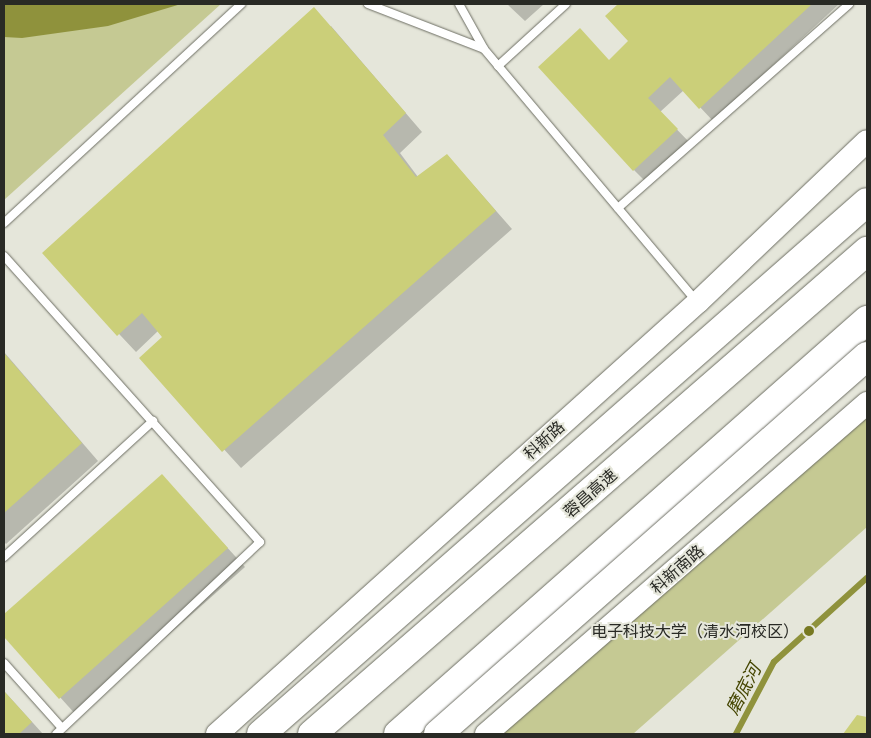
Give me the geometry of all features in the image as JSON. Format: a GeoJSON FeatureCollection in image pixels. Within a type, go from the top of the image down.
{"type":"FeatureCollection","features":[{"type":"Feature","properties":{"kind":"highway"},"geometry":{"type":"LineString","coordinates":[[261,734],[867,202]]}},
{"type":"Feature","properties":{"kind":"highway","name":"蓉昌高速"},"geometry":{"type":"LineString","coordinates":[[312,734],[867,251]]}},
{"type":"Feature","properties":{"kind":"highway"},"geometry":{"type":"LineString","coordinates":[[398,734],[694,475],[867,320]]}},
{"type":"Feature","properties":{"kind":"highway"},"geometry":{"type":"LineString","coordinates":[[438,734],[867,356]]}},
{"type":"Feature","properties":{"kind":"highway"},"geometry":{"type":"LineString","coordinates":[[458,734],[694,475]]}},
{"type":"Feature","properties":{"kind":"main road","name":"科新路"},"geometry":{"type":"LineString","coordinates":[[217,734],[698,302],[867,141]]}},
{"type":"Feature","properties":{"kind":"main road","name":"科新南路"},"geometry":{"type":"LineString","coordinates":[[486,734],[867,403]]}},
{"type":"Feature","properties":{"kind":"lane"},"geometry":{"type":"LineString","coordinates":[[4,223],[241,4]]}},
{"type":"Feature","properties":{"kind":"lane"},"geometry":{"type":"LineString","coordinates":[[368,4],[484,49]]}},
{"type":"Feature","properties":{"kind":"lane"},"geometry":{"type":"LineString","coordinates":[[460,4],[484,49],[698,302]]}},
{"type":"Feature","properties":{"kind":"lane"},"geometry":{"type":"LineString","coordinates":[[498,66],[566,4]]}},
{"type":"Feature","properties":{"kind":"lane"},"geometry":{"type":"LineString","coordinates":[[618,208],[849,4]]}},
{"type":"Feature","properties":{"kind":"lane"},"geometry":{"type":"LineString","coordinates":[[4,256],[260,542],[59,731],[4,663]]}},
{"type":"Feature","properties":{"kind":"lane"},"geometry":{"type":"LineString","coordinates":[[4,557],[152,422]]}},
{"type":"Feature","properties":{"kind":"green space"},"geometry":{"type":"Polygon","coordinates":[[[4,4],[221,4],[4,200],[4,4]]]}},
{"type":"Feature","properties":{"kind":"green space"},"geometry":{"type":"Polygon","coordinates":[[[867,416],[867,527],[633,734],[500,734],[867,416]]]}},
{"type":"Feature","properties":{"kind":"shaded area"},"geometry":{"type":"Polygon","coordinates":[[[4,4],[181,4],[108,26],[22,38],[4,37],[4,4]]]}},
{"type":"Feature","properties":{"kind":"building"},"geometry":{"type":"Polygon","coordinates":[[[618,4],[812,4],[699,109],[670,77],[648,98],[678,129],[633,171],[538,67],[580,28],[609,60],[628,41],[605,16],[618,4]]]}},
{"type":"Feature","properties":{"kind":"building"},"geometry":{"type":"Polygon","coordinates":[[[314,7],[406,113],[383,135],[416,177],[447,154],[496,211],[222,452],[139,358],[162,337],[142,313],[117,336],[42,253],[314,7]]]}},
{"type":"Feature","properties":{"kind":"building"},"geometry":{"type":"Polygon","coordinates":[[[4,353],[82,443],[4,513],[4,353]]]}},
{"type":"Feature","properties":{"kind":"building"},"geometry":{"type":"Polygon","coordinates":[[[162,474],[228,548],[59,699],[4,637],[4,614],[162,474]]]}},
{"type":"Feature","properties":{"kind":"building"},"geometry":{"type":"Polygon","coordinates":[[[4,691],[32,722],[19,734],[4,734],[4,691]]]}},
{"type":"Feature","properties":{"kind":"building"},"geometry":{"type":"Polygon","coordinates":[[[857,715],[867,717],[867,734],[843,734],[857,715]]]}},
{"type":"Feature","properties":{"kind":"waterway","name":"磨底河"},"geometry":{"type":"LineString","coordinates":[[736,734],[774,662],[867,578]]}},
{"type":"Feature","properties":{"kind":"place","name":"电子科技大学（清水河校区）"},"geometry":{"type":"Point","coordinates":[809,631]}}]}
